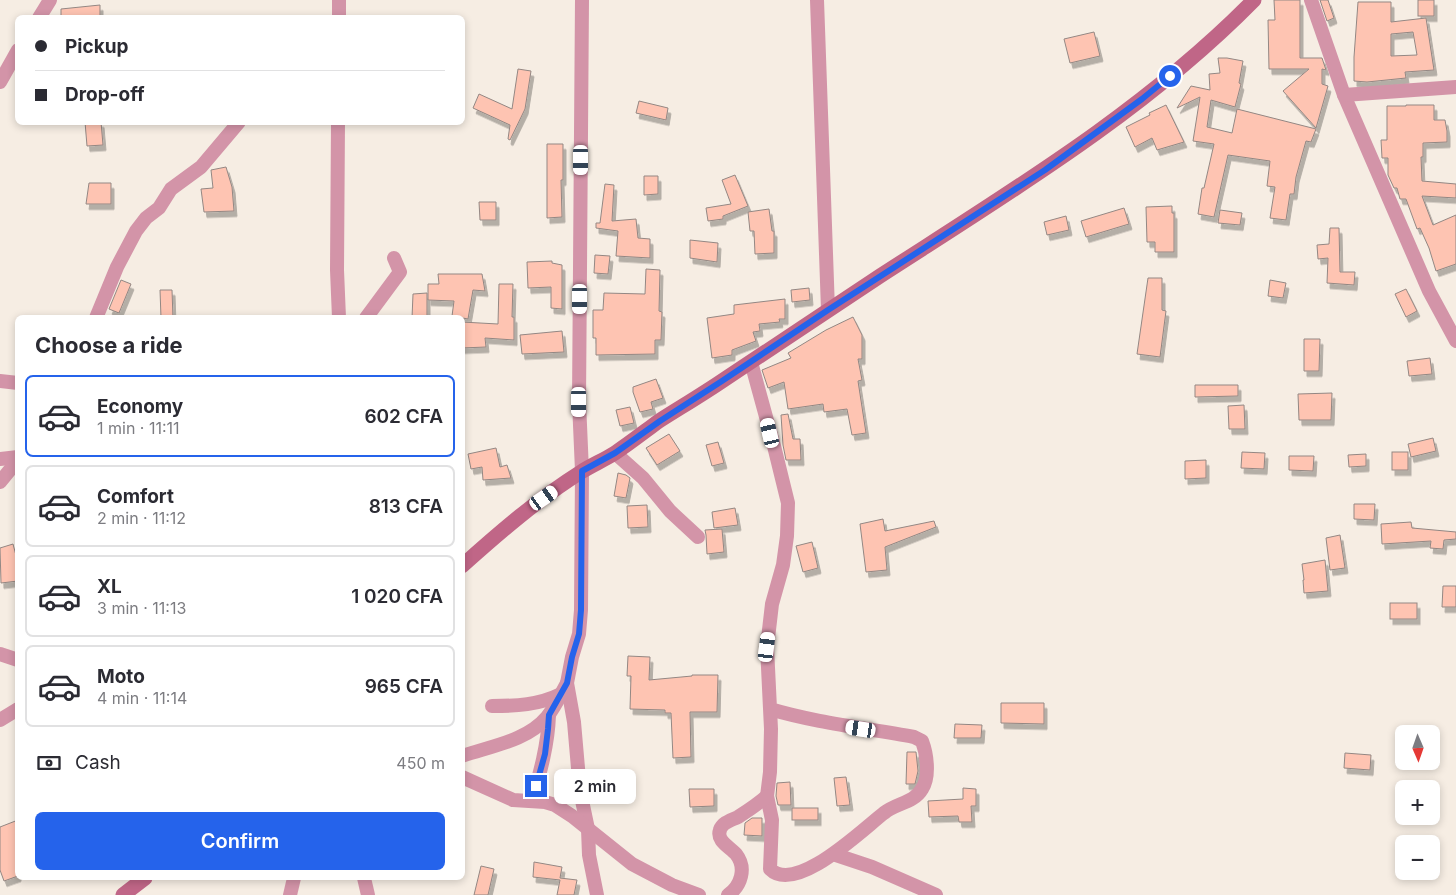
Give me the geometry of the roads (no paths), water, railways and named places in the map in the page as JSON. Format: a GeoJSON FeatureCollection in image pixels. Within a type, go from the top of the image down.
{"type":"FeatureCollection","features":[{"type":"Feature","properties":{"kind":"street"},"geometry":{"type":"LineString","coordinates":[[40,15],[50,0]]}},
{"type":"Feature","properties":{"kind":"street"},"geometry":{"type":"LineString","coordinates":[[339,0],[339,15]]}},
{"type":"Feature","properties":{"kind":"street"},"geometry":{"type":"LineString","coordinates":[[465,755],[523,736],[539,726],[549,715],[564,688],[579,634],[581,610],[582,471],[579,424],[582,0]]}},
{"type":"Feature","properties":{"kind":"street"},"geometry":{"type":"LineString","coordinates":[[817,0],[828,310]]}},
{"type":"Feature","properties":{"kind":"street"},"geometry":{"type":"LineString","coordinates":[[465,563],[500,532],[582,471],[615,453],[828,310],[1045,170],[1185,65],[1254,0]]}},
{"type":"Feature","properties":{"kind":"street"},"geometry":{"type":"LineString","coordinates":[[1311,0],[1344,95],[1429,291],[1456,341]]}},
{"type":"Feature","properties":{"kind":"street"},"geometry":{"type":"LineString","coordinates":[[0,82],[15,55]]}},
{"type":"Feature","properties":{"kind":"street"},"geometry":{"type":"LineString","coordinates":[[1344,95],[1456,87]]}},
{"type":"Feature","properties":{"kind":"street"},"geometry":{"type":"LineString","coordinates":[[97,315],[117,267],[136,231],[146,218],[159,208],[171,189],[201,167],[236,125]]}},
{"type":"Feature","properties":{"kind":"street"},"geometry":{"type":"LineString","coordinates":[[338,125],[337,270],[339,315]]}},
{"type":"Feature","properties":{"kind":"street"},"geometry":{"type":"LineString","coordinates":[[368,315],[400,272],[394,258]]}},
{"type":"Feature","properties":{"kind":"street"},"geometry":{"type":"LineString","coordinates":[[751,362],[788,503],[787,536],[783,565],[772,604],[767,647],[770,709],[770,762],[767,796],[772,820],[770,869],[779,878],[794,880],[803,877],[851,844],[884,812],[916,797],[924,786],[927,767],[926,751],[922,741],[914,737],[822,722],[770,709]]}},
{"type":"Feature","properties":{"kind":"street"},"geometry":{"type":"LineString","coordinates":[[0,381],[15,384]]}},
{"type":"Feature","properties":{"kind":"street"},"geometry":{"type":"LineString","coordinates":[[615,453],[642,478],[670,511],[698,538]]}},
{"type":"Feature","properties":{"kind":"street"},"geometry":{"type":"LineString","coordinates":[[0,459],[15,459]]}},
{"type":"Feature","properties":{"kind":"street"},"geometry":{"type":"LineString","coordinates":[[0,482],[15,463]]}},
{"type":"Feature","properties":{"kind":"street"},"geometry":{"type":"LineString","coordinates":[[0,654],[15,659]]}},
{"type":"Feature","properties":{"kind":"street"},"geometry":{"type":"LineString","coordinates":[[492,706],[533,704],[550,699],[564,688]]}},
{"type":"Feature","properties":{"kind":"street"},"geometry":{"type":"LineString","coordinates":[[564,688],[574,722],[576,761],[597,895]]}},
{"type":"Feature","properties":{"kind":"street"},"geometry":{"type":"LineString","coordinates":[[0,720],[15,711]]}},
{"type":"Feature","properties":{"kind":"street"},"geometry":{"type":"LineString","coordinates":[[532,801],[545,754],[549,715]]}},
{"type":"Feature","properties":{"kind":"street"},"geometry":{"type":"LineString","coordinates":[[465,779],[513,800],[545,802],[555,805],[572,816],[632,864],[672,885],[699,895]]}},
{"type":"Feature","properties":{"kind":"street"},"geometry":{"type":"LineString","coordinates":[[728,895],[739,884],[741,870],[736,855],[719,836],[720,828],[754,807],[767,796]]}},
{"type":"Feature","properties":{"kind":"street"},"geometry":{"type":"LineString","coordinates":[[836,855],[872,867],[936,895]]}},
{"type":"Feature","properties":{"kind":"street"},"geometry":{"type":"LineString","coordinates":[[123,895],[142,880]]}},
{"type":"Feature","properties":{"kind":"street"},"geometry":{"type":"LineString","coordinates":[[290,895],[294,880]]}},
{"type":"Feature","properties":{"kind":"street"},"geometry":{"type":"LineString","coordinates":[[364,880],[368,895]]}}]}
